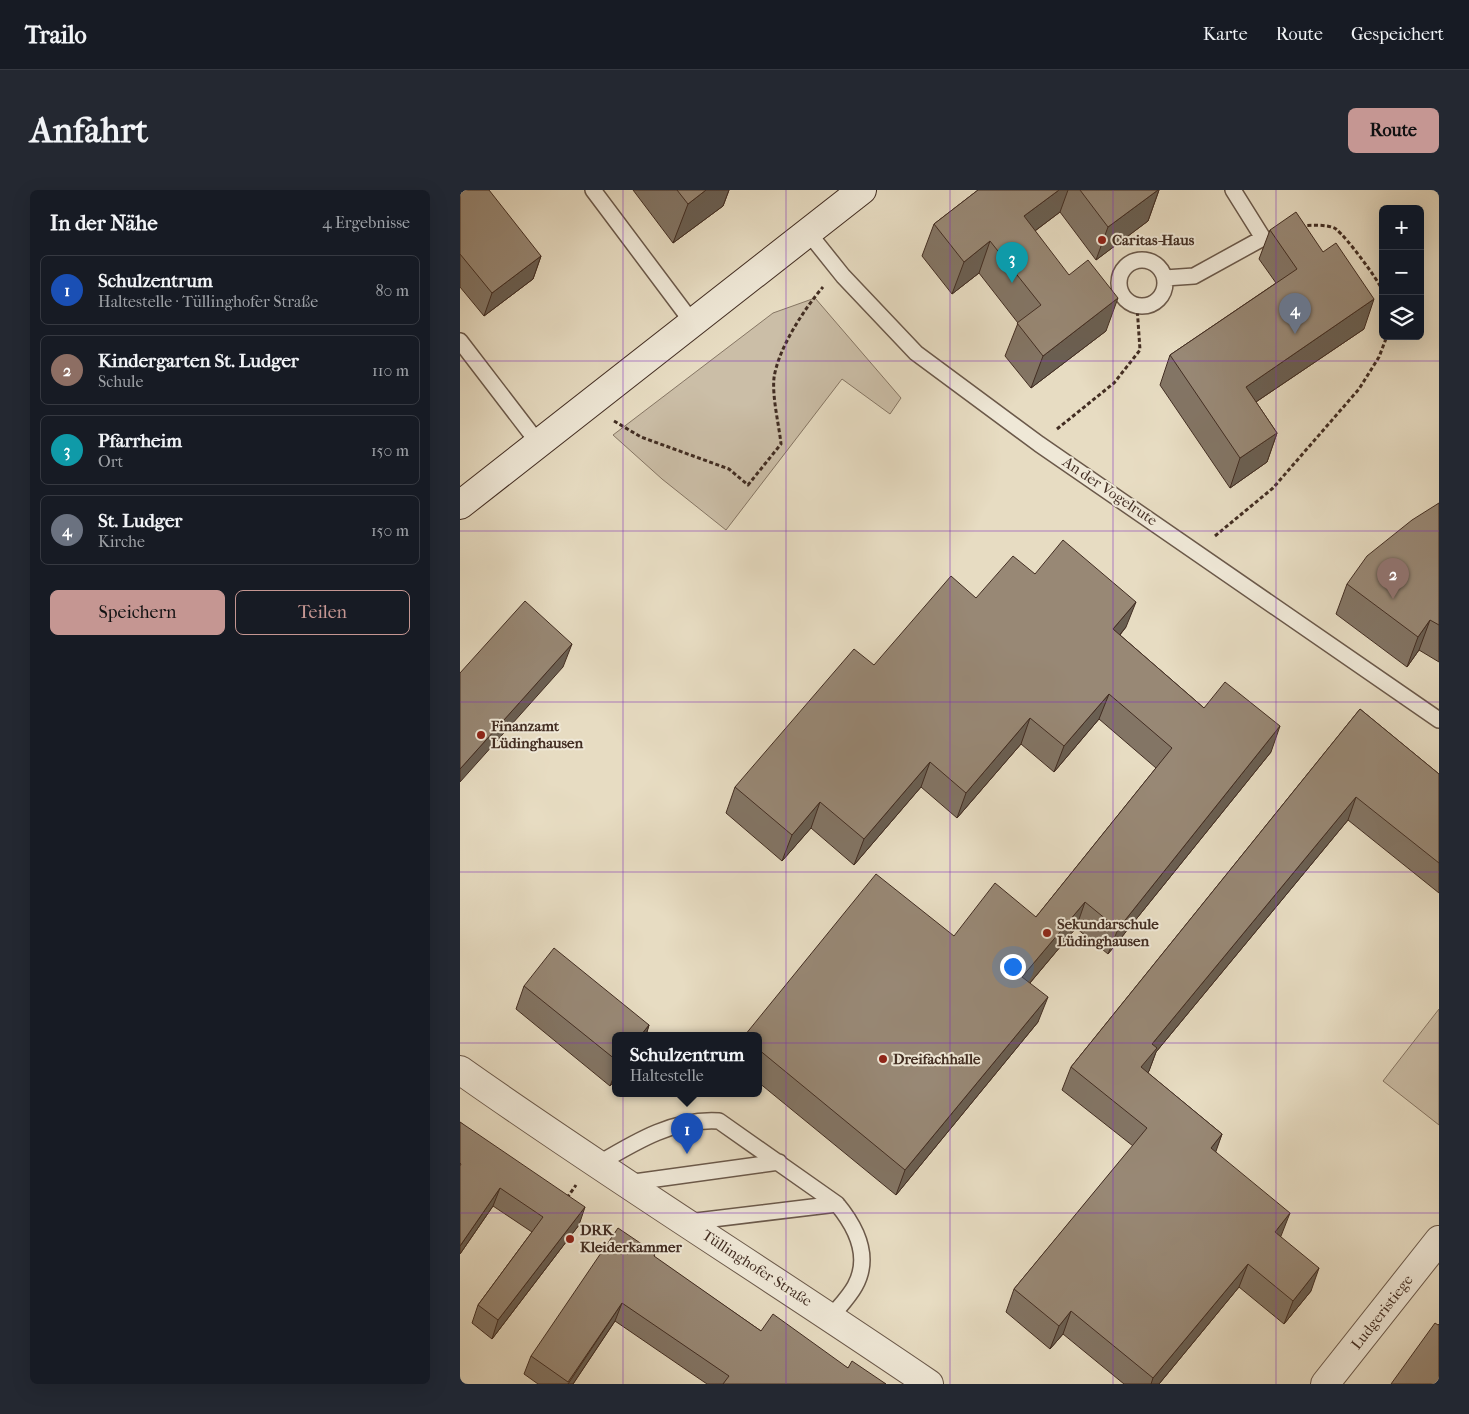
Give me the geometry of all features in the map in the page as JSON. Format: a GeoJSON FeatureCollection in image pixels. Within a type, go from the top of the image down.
{"type":"FeatureCollection","features":[{"type":"Feature","properties":{"kind":"street"},"geometry":{"type":"LineString","coordinates":[[460,505],[807,232],[846,195]]}},
{"type":"Feature","properties":{"kind":"street","name":"Tüllinghofer Straße"},"geometry":{"type":"LineString","coordinates":[[460,1070],[626,1184],[688,1222],[929,1384]]}},
{"type":"Feature","properties":{"kind":"street","name":"Ludgeristiege"},"geometry":{"type":"LineString","coordinates":[[1325,1384],[1439,1240]]}},
{"type":"Feature","properties":{"kind":"lane"},"geometry":{"type":"LineString","coordinates":[[593,190],[692,322]]}},
{"type":"Feature","properties":{"kind":"lane"},"geometry":{"type":"LineString","coordinates":[[1165,278],[1194,276],[1263,238],[1233,190]]}},
{"type":"Feature","properties":{"kind":"lane","name":"An der Vogelrute"},"geometry":{"type":"LineString","coordinates":[[807,232],[838,269],[916,353],[1040,444],[1439,720]]}},
{"type":"Feature","properties":{"kind":"lane"},"geometry":{"type":"LineString","coordinates":[[1148,260],[1160,268],[1165,278],[1165,289],[1157,301],[1147,306],[1137,306],[1125,299],[1120,291],[1119,282],[1122,271],[1133,261],[1148,260]]}},
{"type":"Feature","properties":{"kind":"lane"},"geometry":{"type":"LineString","coordinates":[[460,341],[539,444]]}},
{"type":"Feature","properties":{"kind":"lane"},"geometry":{"type":"LineString","coordinates":[[598,1164],[655,1134],[698,1120],[719,1121],[837,1204],[851,1221],[860,1241],[862,1264],[855,1286],[831,1317]]}},
{"type":"Feature","properties":{"kind":"lane"},"geometry":{"type":"LineString","coordinates":[[626,1184],[779,1162]]}},
{"type":"Feature","properties":{"kind":"lane"},"geometry":{"type":"LineString","coordinates":[[688,1222],[837,1204]]}},
{"type":"Feature","properties":{"kind":"path"},"geometry":{"type":"LineString","coordinates":[[1263,238],[1292,226],[1315,225],[1335,229],[1376,276],[1379,282]]}},
{"type":"Feature","properties":{"kind":"path"},"geometry":{"type":"LineString","coordinates":[[588,406],[642,437],[728,469],[748,485],[781,444],[774,380],[777,363],[812,301],[838,269]]}},
{"type":"Feature","properties":{"kind":"path"},"geometry":{"type":"LineString","coordinates":[[1040,444],[1114,382],[1140,350],[1137,306]]}},
{"type":"Feature","properties":{"kind":"path"},"geometry":{"type":"LineString","coordinates":[[1197,551],[1272,488],[1359,389],[1379,357],[1385,340]]}},
{"type":"Feature","properties":{"kind":"shaded area"},"geometry":{"type":"Polygon","coordinates":[[[815,298],[901,398],[890,414],[842,379],[726,530],[662,479],[613,435],[773,313],[815,298]]]}},
{"type":"Feature","properties":{"kind":"shaded area"},"geometry":{"type":"Polygon","coordinates":[[[1439,1009],[1439,1125],[1383,1081],[1439,1009]]]}},
{"type":"Feature","properties":{"kind":"building"},"geometry":{"type":"Polygon","coordinates":[[[460,190],[489,190],[541,256],[492,293],[460,254],[460,190]]]}},
{"type":"Feature","properties":{"kind":"building"},"geometry":{"type":"Polygon","coordinates":[[[677,190],[706,190],[688,204],[677,190]]]}},
{"type":"Feature","properties":{"kind":"building"},"geometry":{"type":"Polygon","coordinates":[[[978,190],[1059,190],[1024,216],[1069,275],[1088,260],[1118,298],[1043,356],[1017,323],[1041,305],[990,241],[964,262],[934,224],[978,190]]]}},
{"type":"Feature","properties":{"kind":"building"},"geometry":{"type":"Polygon","coordinates":[[[1080,190],[1158,190],[1108,227],[1080,190]]]}},
{"type":"Feature","properties":{"kind":"building"},"geometry":{"type":"Polygon","coordinates":[[[1296,212],[1323,252],[1336,243],[1374,299],[1246,387],[1277,433],[1240,458],[1170,355],[1297,269],[1270,230],[1296,212]]]}},
{"type":"Feature","properties":{"kind":"building"},"geometry":{"type":"Polygon","coordinates":[[[1439,503],[1439,625],[1430,620],[1418,637],[1347,584],[1367,556],[1412,520],[1439,503]]]}},
{"type":"Feature","properties":{"kind":"building"},"geometry":{"type":"Polygon","coordinates":[[[1063,540],[1136,602],[1113,629],[1204,708],[1225,682],[1280,726],[1118,929],[1085,902],[1022,977],[1048,997],[905,1170],[762,1052],[762,1032],[747,1032],[876,874],[954,936],[995,883],[1036,917],[1172,748],[1109,694],[1064,746],[1030,718],[966,793],[930,762],[864,839],[820,802],[792,835],[735,787],[854,649],[874,665],[951,576],[976,598],[1013,556],[1035,574],[1063,540]]]}},
{"type":"Feature","properties":{"kind":"building","name":"Finanzamt Lüdinghausen"},"geometry":{"type":"Polygon","coordinates":[[[525,601],[572,644],[460,769],[460,673],[525,601]]]}},
{"type":"Feature","properties":{"kind":"building"},"geometry":{"type":"Polygon","coordinates":[[[1360,709],[1439,774],[1439,863],[1356,797],[1152,1044],[1157,1048],[1141,1067],[1222,1134],[1211,1148],[1290,1213],[1275,1232],[1319,1268],[1293,1301],[1248,1264],[1153,1378],[1071,1311],[1059,1326],[1014,1289],[1147,1128],[1071,1067],[1360,709]]]}},
{"type":"Feature","properties":{"kind":"building"},"geometry":{"type":"Polygon","coordinates":[[[554,948],[649,1025],[643,1032],[612,1032],[612,1057],[524,986],[554,948]]]}},
{"type":"Feature","properties":{"kind":"building"},"geometry":{"type":"Polygon","coordinates":[[[460,1122],[585,1207],[498,1320],[478,1305],[543,1217],[500,1188],[460,1246],[460,1122]]]}},
{"type":"Feature","properties":{"kind":"building"},"geometry":{"type":"Polygon","coordinates":[[[618,1228],[655,1253],[654,1256],[761,1331],[773,1314],[848,1368],[852,1361],[886,1384],[723,1384],[729,1376],[622,1303],[568,1382],[531,1356],[618,1228]]]}},
{"type":"Feature","properties":{"kind":"building"},"geometry":{"type":"Polygon","coordinates":[[[1435,1323],[1439,1324],[1439,1384],[1391,1384],[1435,1323]]]}},
{"type":"Feature","properties":{"kind":"place","name":"Caritas-Haus"},"geometry":{"type":"Point","coordinates":[1102,240]}},
{"type":"Feature","properties":{"kind":"place","name":"Pfarrheim"},"geometry":{"type":"Point","coordinates":[1012,283]}},
{"type":"Feature","properties":{"kind":"place","name":"St. Ludger"},"geometry":{"type":"Point","coordinates":[1295,334]}},
{"type":"Feature","properties":{"kind":"place","name":"Kindergarten St. Ludger"},"geometry":{"type":"Point","coordinates":[1393,599]}},
{"type":"Feature","properties":{"kind":"place","name":"Finanzamt Lüdinghausen"},"geometry":{"type":"Point","coordinates":[481,735]}},
{"type":"Feature","properties":{"kind":"place","name":"Sekundarschule Lüdinghausen"},"geometry":{"type":"Point","coordinates":[1047,933]}},
{"type":"Feature","properties":{"kind":"place","name":"Dreifachhalle"},"geometry":{"type":"Point","coordinates":[883,1059]}},
{"type":"Feature","properties":{"kind":"place","name":"Schulzentrum"},"geometry":{"type":"Point","coordinates":[687,1154]}},
{"type":"Feature","properties":{"kind":"place","name":"DRK Kleiderkammer"},"geometry":{"type":"Point","coordinates":[570,1239]}}]}
